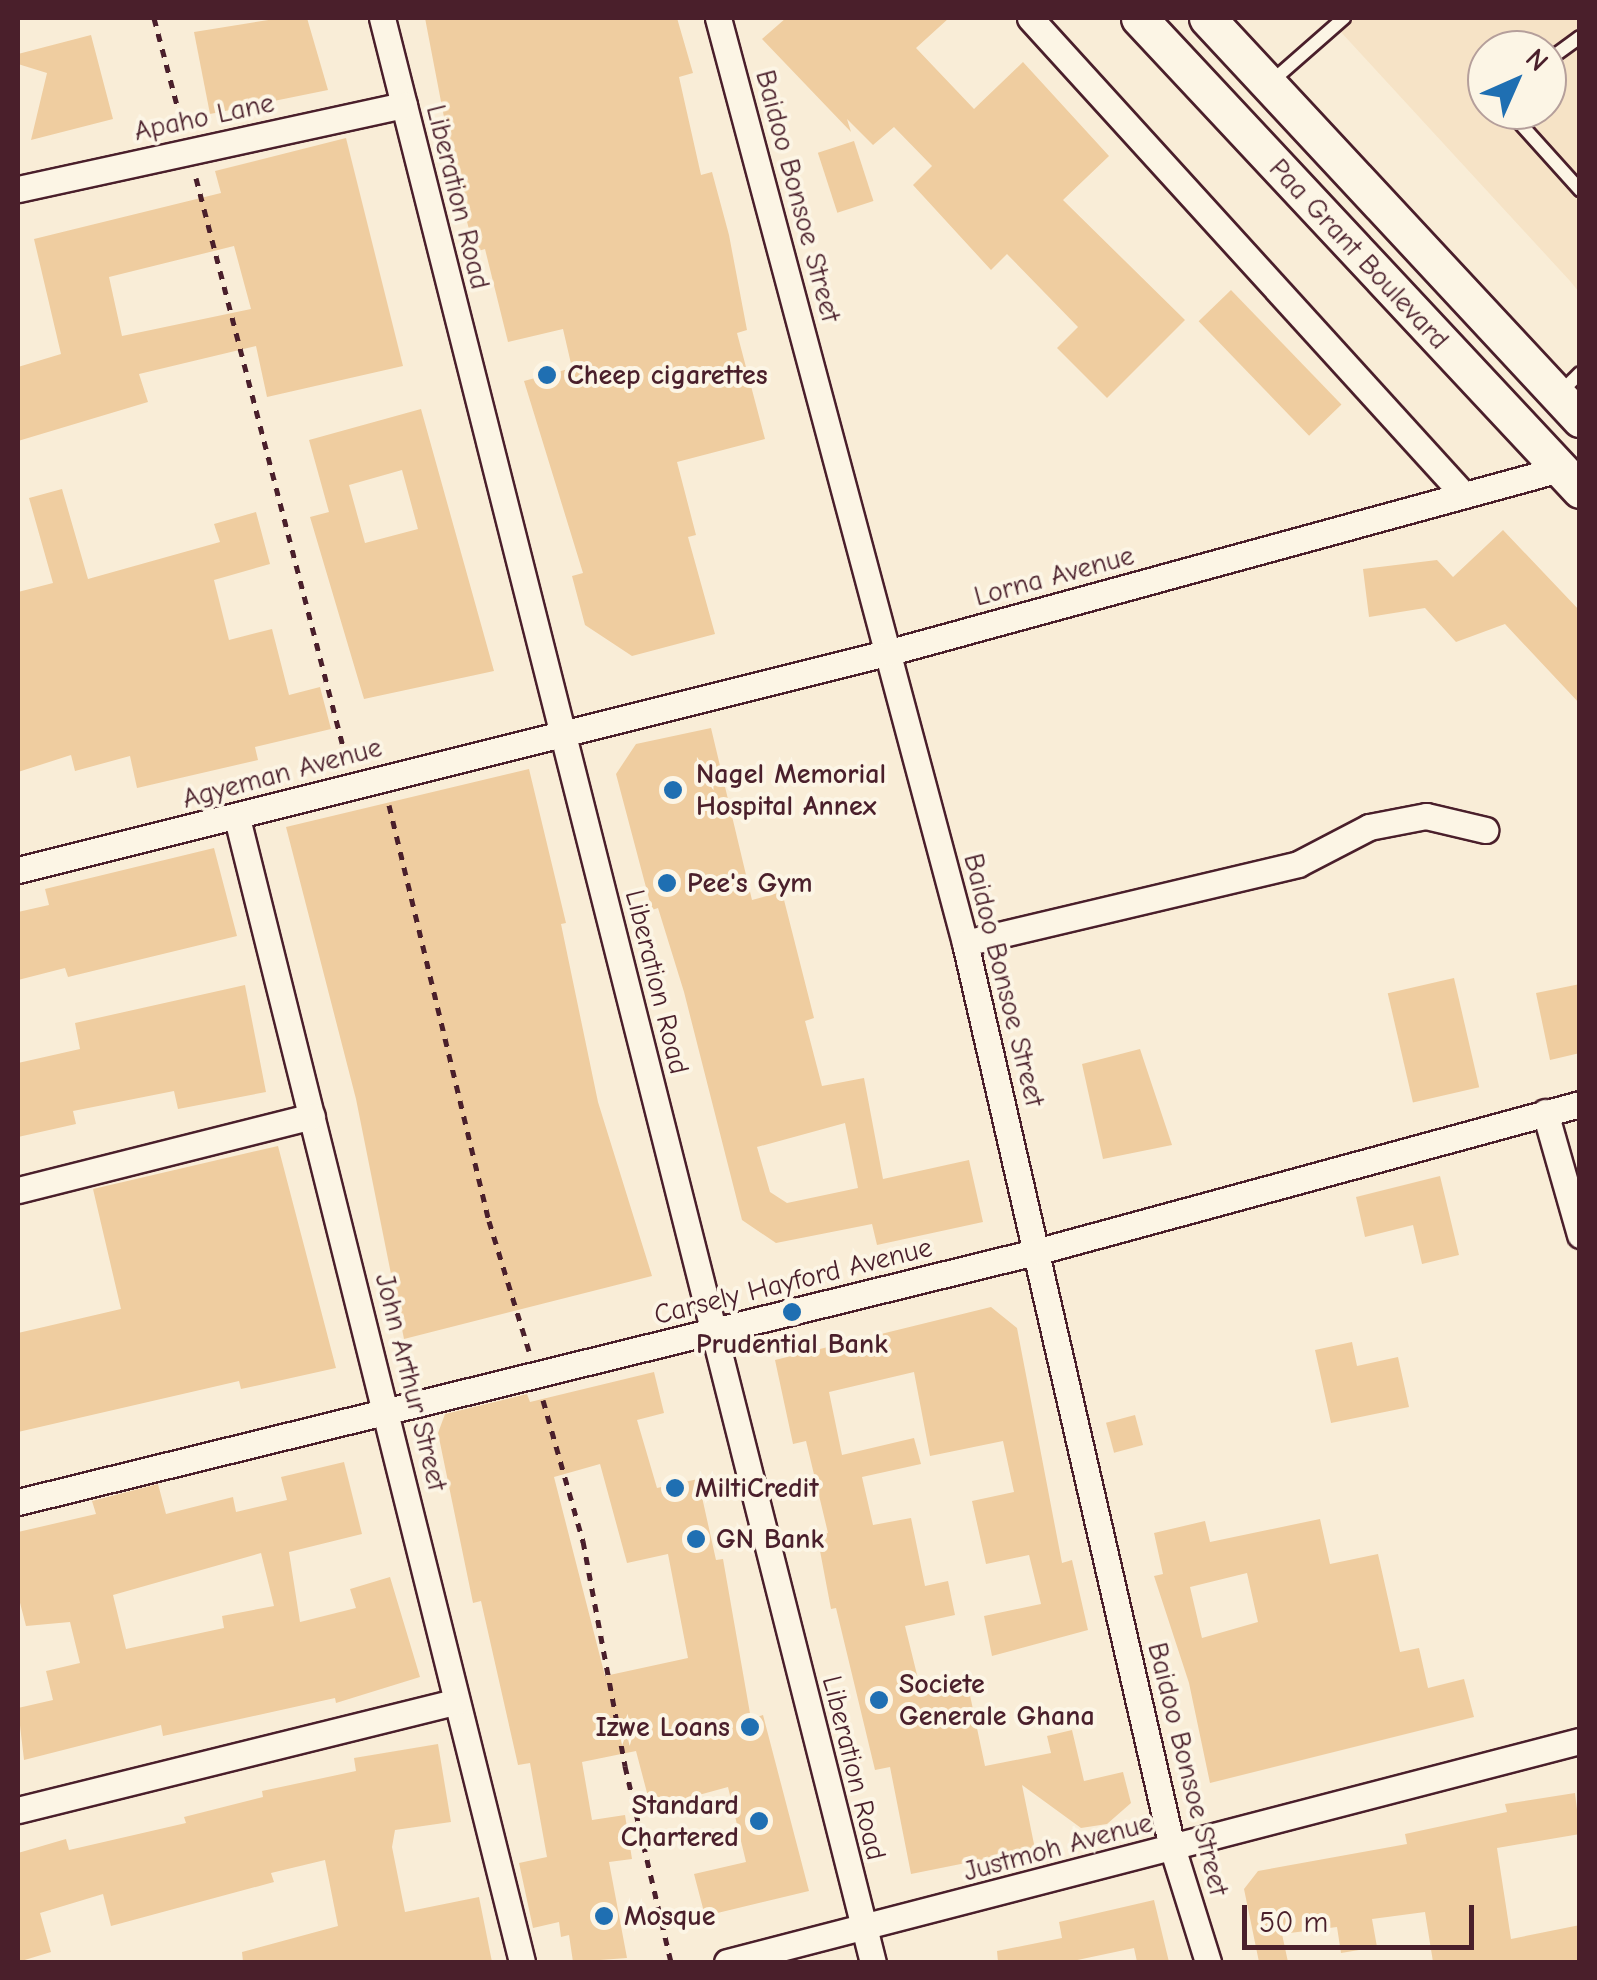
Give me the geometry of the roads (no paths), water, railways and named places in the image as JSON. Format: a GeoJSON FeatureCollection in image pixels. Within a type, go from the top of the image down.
{"type":"FeatureCollection","features":[{"type":"Feature","properties":{"kind":"main road","name":"Paa Grant Boulevard"},"geometry":{"type":"LineString","coordinates":[[1139,18],[1570,479]]}},
{"type":"Feature","properties":{"kind":"main road","name":"Paa Grant Boulevard"},"geometry":{"type":"LineString","coordinates":[[1207,18],[1572,396]]}},
{"type":"Feature","properties":{"kind":"street","name":"Liberation Road"},"geometry":{"type":"LineString","coordinates":[[382,18],[873,1962]]}},
{"type":"Feature","properties":{"kind":"street","name":"Baidoo Bonsoe Street"},"geometry":{"type":"LineString","coordinates":[[718,18],[965,943],[1172,1847],[1208,1962]]}},
{"type":"Feature","properties":{"kind":"street"},"geometry":{"type":"LineString","coordinates":[[1030,18],[1464,495]]}},
{"type":"Feature","properties":{"kind":"street","name":"Apaho Lane"},"geometry":{"type":"LineString","coordinates":[[18,188],[404,105]]}},
{"type":"Feature","properties":{"kind":"street","name":"Lorna Avenue"},"geometry":{"type":"LineString","coordinates":[[561,731],[890,652],[1464,495],[1570,479]]}},
{"type":"Feature","properties":{"kind":"street","name":"Agyeman Avenue"},"geometry":{"type":"LineString","coordinates":[[18,870],[238,818],[561,731]]}},
{"type":"Feature","properties":{"kind":"street"},"geometry":{"type":"LineString","coordinates":[[965,943],[1298,864],[1369,827],[1426,816],[1485,830]]}},
{"type":"Feature","properties":{"kind":"street","name":"John Arthur Street"},"geometry":{"type":"LineString","coordinates":[[238,818],[390,1410],[456,1702],[522,1962]]}},
{"type":"Feature","properties":{"kind":"street","name":"Carsely Hayford Avenue"},"geometry":{"type":"LineString","coordinates":[[18,1502],[1038,1252],[1580,1104]]}},
{"type":"Feature","properties":{"kind":"street"},"geometry":{"type":"LineString","coordinates":[[1545,1112],[1580,1235]]}},
{"type":"Feature","properties":{"kind":"street"},"geometry":{"type":"LineString","coordinates":[[18,1190],[312,1116]]}},
{"type":"Feature","properties":{"kind":"street"},"geometry":{"type":"LineString","coordinates":[[18,1810],[456,1702]]}},
{"type":"Feature","properties":{"kind":"street","name":"Justmoh Avenue"},"geometry":{"type":"LineString","coordinates":[[727,1962],[864,1932],[1580,1741]]}},
{"type":"Feature","properties":{"kind":"lane"},"geometry":{"type":"LineString","coordinates":[[1270,84],[1344,18]]}},
{"type":"Feature","properties":{"kind":"lane"},"geometry":{"type":"LineString","coordinates":[[1526,130],[1580,190]]}},
{"type":"Feature","properties":{"kind":"place","name":"Cheep cigarettes"},"geometry":{"type":"Point","coordinates":[547,375]}},
{"type":"Feature","properties":{"kind":"place","name":"Nagel Memorial Hospital Annex"},"geometry":{"type":"Point","coordinates":[673,790]}},
{"type":"Feature","properties":{"kind":"place","name":"Pee's Gym"},"geometry":{"type":"Point","coordinates":[667,883]}},
{"type":"Feature","properties":{"kind":"place","name":"Prudential Bank"},"geometry":{"type":"Point","coordinates":[792,1312]}},
{"type":"Feature","properties":{"kind":"place","name":"MiltiCredit"},"geometry":{"type":"Point","coordinates":[675,1488]}},
{"type":"Feature","properties":{"kind":"place","name":"GN Bank"},"geometry":{"type":"Point","coordinates":[696,1539]}},
{"type":"Feature","properties":{"kind":"place","name":"Societe Generale Ghana"},"geometry":{"type":"Point","coordinates":[879,1700]}},
{"type":"Feature","properties":{"kind":"place","name":"Izwe Loans"},"geometry":{"type":"Point","coordinates":[750,1727]}},
{"type":"Feature","properties":{"kind":"place","name":"Standard Chartered"},"geometry":{"type":"Point","coordinates":[759,1821]}},
{"type":"Feature","properties":{"kind":"place","name":"Mosque"},"geometry":{"type":"Point","coordinates":[604,1916]}}]}
